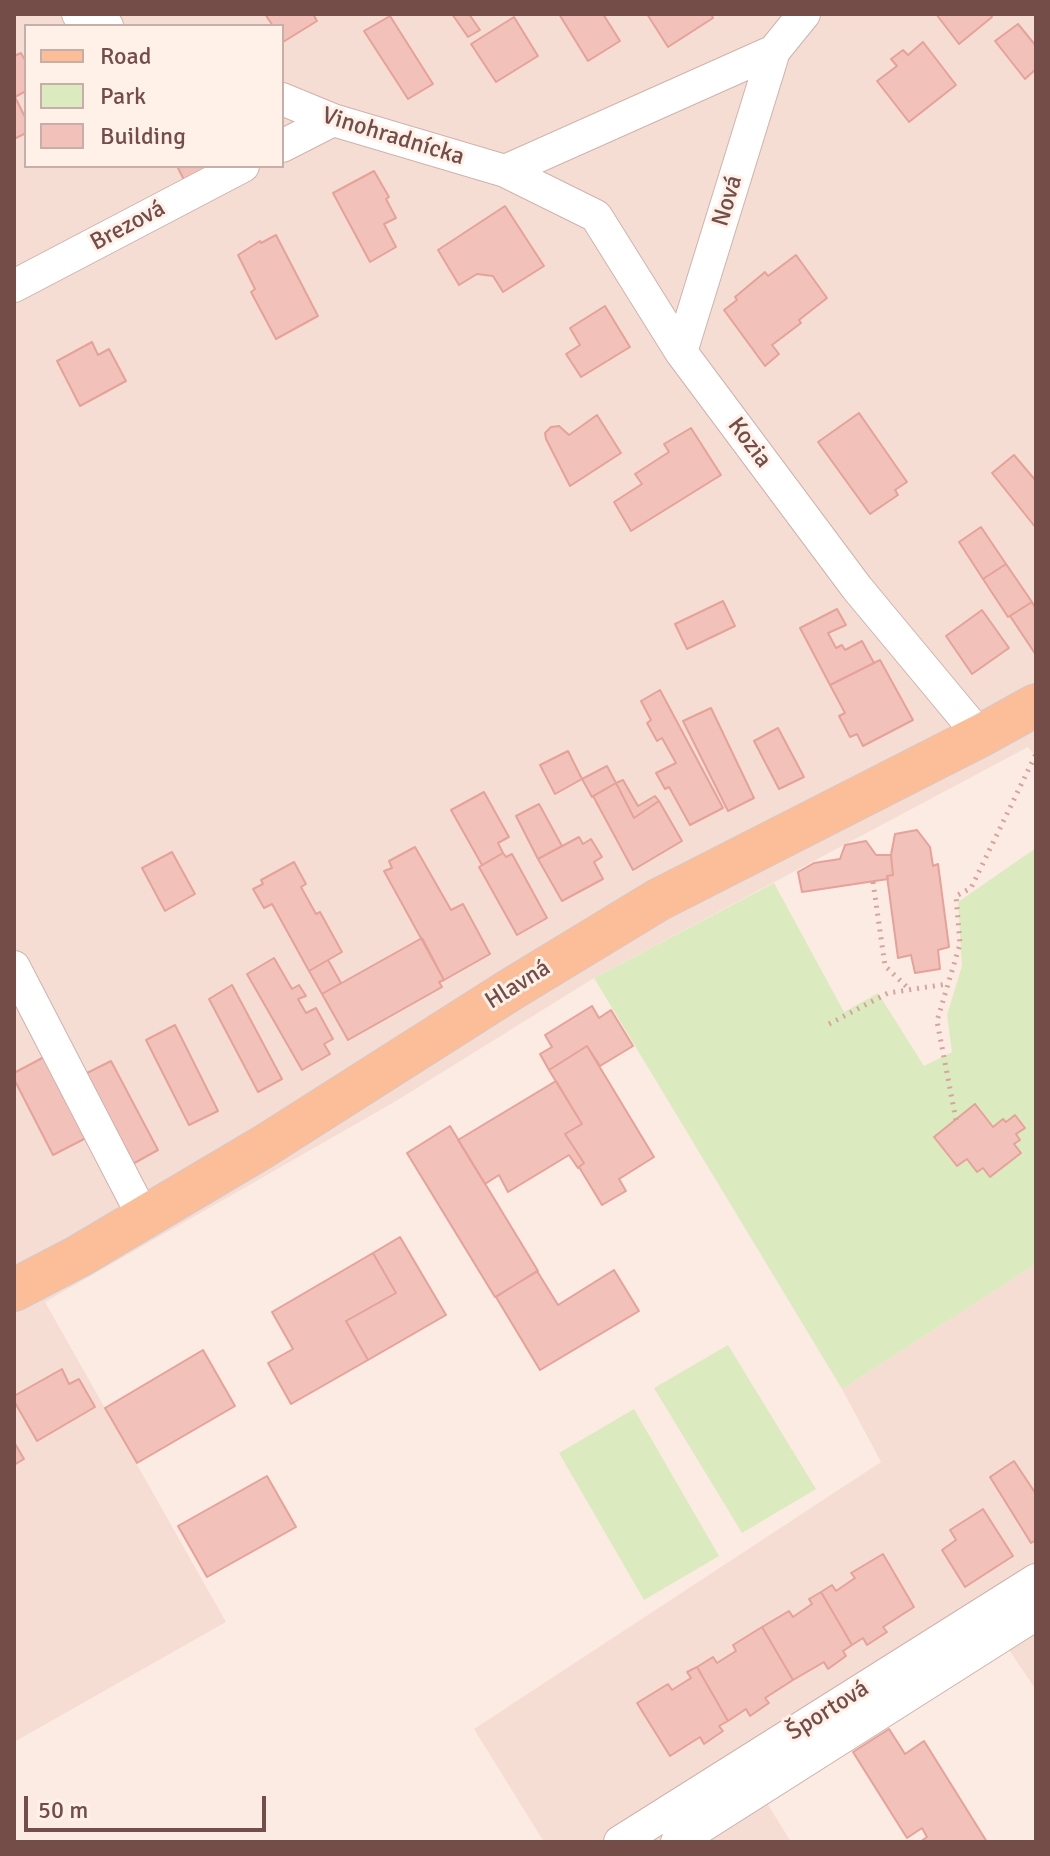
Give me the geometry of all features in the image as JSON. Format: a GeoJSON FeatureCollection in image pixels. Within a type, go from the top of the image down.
{"type":"FeatureCollection","features":[{"type":"Feature","properties":{"kind":"main road","name":"Hlavná"},"geometry":{"type":"LineString","coordinates":[[14,1290],[144,1218],[658,900],[1036,705]]}},
{"type":"Feature","properties":{"kind":"street"},"geometry":{"type":"LineString","coordinates":[[78,14],[102,24]]}},
{"type":"Feature","properties":{"kind":"street","name":"Nová"},"geometry":{"type":"LineString","coordinates":[[681,352],[774,51],[804,14]]}},
{"type":"Feature","properties":{"kind":"street","name":"Nová"},"geometry":{"type":"LineString","coordinates":[[505,171],[774,51]]}},
{"type":"Feature","properties":{"kind":"street","name":"Vinohradnícka"},"geometry":{"type":"LineString","coordinates":[[284,100],[333,120],[505,171]]}},
{"type":"Feature","properties":{"kind":"street"},"geometry":{"type":"LineString","coordinates":[[284,145],[333,120]]}},
{"type":"Feature","properties":{"kind":"street","name":"Brezová"},"geometry":{"type":"LineString","coordinates":[[14,286],[239,168]]}},
{"type":"Feature","properties":{"kind":"street","name":"Kozia"},"geometry":{"type":"LineString","coordinates":[[505,171],[596,216],[681,352],[857,588],[980,736]]}},
{"type":"Feature","properties":{"kind":"street"},"geometry":{"type":"LineString","coordinates":[[14,967],[144,1218]]}},
{"type":"Feature","properties":{"kind":"street"},"geometry":{"type":"LineString","coordinates":[[677,1842],[1034,1595]]}},
{"type":"Feature","properties":{"kind":"street","name":"Športová"},"geometry":{"type":"LineString","coordinates":[[620,1842],[1034,1595]]}},
{"type":"Feature","properties":{"kind":"path"},"geometry":{"type":"LineString","coordinates":[[956,1120],[937,1021],[960,944],[956,896],[971,888],[1036,754]]}},
{"type":"Feature","properties":{"kind":"path"},"geometry":{"type":"LineString","coordinates":[[873,882],[885,966],[908,988]]}},
{"type":"Feature","properties":{"kind":"path"},"geometry":{"type":"LineString","coordinates":[[829,1024],[888,993],[947,984]]}},
{"type":"Feature","properties":{"kind":"shaded area"},"geometry":{"type":"Polygon","coordinates":[[[14,14],[1036,14],[1036,757],[1028,747],[594,978],[396,1101],[45,1302],[226,1622],[14,1742],[14,14]]]}},
{"type":"Feature","properties":{"kind":"shaded area"},"geometry":{"type":"Polygon","coordinates":[[[1036,1264],[1036,1690],[1009,1650],[767,1803],[791,1842],[544,1842],[474,1729],[881,1462],[842,1389],[1036,1264]]]}},
{"type":"Feature","properties":{"kind":"green space"},"geometry":{"type":"Polygon","coordinates":[[[1036,848],[1036,1264],[842,1389],[594,978],[774,883],[844,1012],[878,993],[924,1066],[952,1052],[947,1015],[962,966],[958,902],[1036,848]]]}},
{"type":"Feature","properties":{"kind":"green space"},"geometry":{"type":"Polygon","coordinates":[[[728,1345],[816,1489],[742,1533],[654,1388],[728,1345]]]}},
{"type":"Feature","properties":{"kind":"green space"},"geometry":{"type":"Polygon","coordinates":[[[634,1409],[719,1556],[644,1600],[559,1453],[634,1409]]]}},
{"type":"Feature","properties":{"kind":"building"},"geometry":{"type":"Polygon","coordinates":[[[265,14],[313,14],[317,21],[284,41],[284,24],[272,24],[265,14]]]}},
{"type":"Feature","properties":{"kind":"building"},"geometry":{"type":"Polygon","coordinates":[[[452,14],[469,14],[480,30],[468,37],[452,14]]]}},
{"type":"Feature","properties":{"kind":"building"},"geometry":{"type":"Polygon","coordinates":[[[559,14],[603,14],[620,41],[588,61],[559,14]]]}},
{"type":"Feature","properties":{"kind":"building"},"geometry":{"type":"Polygon","coordinates":[[[647,14],[711,14],[713,18],[668,47],[647,14]]]}},
{"type":"Feature","properties":{"kind":"building"},"geometry":{"type":"Polygon","coordinates":[[[936,14],[990,14],[992,17],[959,44],[936,14]]]}},
{"type":"Feature","properties":{"kind":"building"},"geometry":{"type":"Polygon","coordinates":[[[390,16],[433,84],[408,99],[364,31],[390,16]]]}},
{"type":"Feature","properties":{"kind":"building"},"geometry":{"type":"Polygon","coordinates":[[[514,17],[538,56],[496,82],[471,44],[514,17]]]}},
{"type":"Feature","properties":{"kind":"building"},"geometry":{"type":"Polygon","coordinates":[[[1018,24],[1036,46],[1036,69],[1025,79],[995,41],[1018,24]]]}},
{"type":"Feature","properties":{"kind":"building"},"geometry":{"type":"Polygon","coordinates":[[[923,42],[956,85],[909,122],[877,81],[897,66],[891,59],[903,50],[908,55],[923,42]]]}},
{"type":"Feature","properties":{"kind":"building"},"geometry":{"type":"Polygon","coordinates":[[[21,53],[24,58],[24,92],[15,97],[24,115],[24,134],[14,139],[14,56],[21,53]]]}},
{"type":"Feature","properties":{"kind":"building"},"geometry":{"type":"Polygon","coordinates":[[[178,168],[232,168],[189,190],[178,168]]]}},
{"type":"Feature","properties":{"kind":"building"},"geometry":{"type":"Polygon","coordinates":[[[374,171],[389,197],[386,199],[396,218],[384,224],[396,247],[370,262],[333,193],[374,171]]]}},
{"type":"Feature","properties":{"kind":"building"},"geometry":{"type":"Polygon","coordinates":[[[505,206],[544,266],[503,292],[493,276],[477,274],[459,285],[438,250],[505,206]]]}},
{"type":"Feature","properties":{"kind":"building"},"geometry":{"type":"Polygon","coordinates":[[[276,235],[318,316],[276,339],[251,292],[255,289],[238,255],[276,235]]]}},
{"type":"Feature","properties":{"kind":"building"},"geometry":{"type":"Polygon","coordinates":[[[796,255],[827,298],[772,345],[779,354],[765,366],[724,310],[765,272],[768,276],[796,255]]]}},
{"type":"Feature","properties":{"kind":"building"},"geometry":{"type":"Polygon","coordinates":[[[605,306],[630,347],[581,377],[566,354],[580,345],[570,328],[605,306]]]}},
{"type":"Feature","properties":{"kind":"building"},"geometry":{"type":"Polygon","coordinates":[[[92,342],[98,355],[109,349],[126,381],[80,406],[57,361],[92,342]]]}},
{"type":"Feature","properties":{"kind":"building"},"geometry":{"type":"Polygon","coordinates":[[[859,413],[907,482],[895,490],[898,495],[870,514],[818,442],[859,413]]]}},
{"type":"Feature","properties":{"kind":"building"},"geometry":{"type":"Polygon","coordinates":[[[597,415],[621,453],[570,486],[545,433],[551,427],[559,426],[569,435],[597,415]]]}},
{"type":"Feature","properties":{"kind":"building"},"geometry":{"type":"Polygon","coordinates":[[[691,428],[721,475],[631,531],[614,502],[642,484],[635,474],[669,452],[664,444],[691,428]]]}},
{"type":"Feature","properties":{"kind":"building"},"geometry":{"type":"Polygon","coordinates":[[[1014,455],[1036,481],[1036,528],[992,473],[1014,455]]]}},
{"type":"Feature","properties":{"kind":"building"},"geometry":{"type":"Polygon","coordinates":[[[981,527],[1006,564],[983,579],[959,542],[981,527]]]}},
{"type":"Feature","properties":{"kind":"building"},"geometry":{"type":"Polygon","coordinates":[[[1006,564],[1032,602],[1008,617],[983,579],[1006,564]]]}},
{"type":"Feature","properties":{"kind":"building"},"geometry":{"type":"Polygon","coordinates":[[[723,601],[735,626],[687,649],[675,624],[723,601]]]}},
{"type":"Feature","properties":{"kind":"building"},"geometry":{"type":"Polygon","coordinates":[[[1032,602],[1036,609],[1036,655],[1010,616],[1032,602]]]}},
{"type":"Feature","properties":{"kind":"building"},"geometry":{"type":"Polygon","coordinates":[[[837,609],[846,625],[828,633],[836,648],[842,645],[845,650],[862,641],[874,663],[830,685],[800,628],[837,609]]]}},
{"type":"Feature","properties":{"kind":"building"},"geometry":{"type":"Polygon","coordinates":[[[982,610],[1009,648],[972,674],[946,636],[982,610]]]}},
{"type":"Feature","properties":{"kind":"building"},"geometry":{"type":"Polygon","coordinates":[[[880,660],[913,720],[863,746],[857,734],[850,737],[839,716],[845,713],[830,685],[880,660]]]}},
{"type":"Feature","properties":{"kind":"building"},"geometry":{"type":"Polygon","coordinates":[[[660,690],[723,808],[690,825],[669,787],[665,789],[656,773],[676,763],[662,738],[657,741],[647,723],[651,720],[641,701],[660,690]]]}},
{"type":"Feature","properties":{"kind":"building"},"geometry":{"type":"Polygon","coordinates":[[[711,708],[754,798],[728,811],[683,721],[711,708]]]}},
{"type":"Feature","properties":{"kind":"building"},"geometry":{"type":"Polygon","coordinates":[[[778,728],[804,777],[779,789],[754,741],[778,728]]]}},
{"type":"Feature","properties":{"kind":"building"},"geometry":{"type":"Polygon","coordinates":[[[568,751],[582,779],[555,794],[540,765],[568,751]]]}},
{"type":"Feature","properties":{"kind":"building"},"geometry":{"type":"Polygon","coordinates":[[[607,766],[616,783],[592,797],[582,779],[607,766]]]}},
{"type":"Feature","properties":{"kind":"building"},"geometry":{"type":"Polygon","coordinates":[[[623,780],[638,806],[655,796],[659,801],[634,818],[616,783],[623,780]]]}},
{"type":"Feature","properties":{"kind":"building"},"geometry":{"type":"Polygon","coordinates":[[[616,783],[634,818],[659,801],[682,841],[633,870],[593,796],[616,783]]]}},
{"type":"Feature","properties":{"kind":"building"},"geometry":{"type":"Polygon","coordinates":[[[484,792],[509,837],[498,843],[503,853],[482,865],[451,810],[484,792]]]}},
{"type":"Feature","properties":{"kind":"building"},"geometry":{"type":"Polygon","coordinates":[[[539,804],[562,846],[538,859],[516,816],[539,804]]]}},
{"type":"Feature","properties":{"kind":"building"},"geometry":{"type":"Polygon","coordinates":[[[917,830],[930,847],[933,866],[938,864],[949,947],[938,950],[940,969],[915,973],[911,955],[898,958],[887,876],[893,875],[891,855],[895,834],[917,830]]]}},
{"type":"Feature","properties":{"kind":"building"},"geometry":{"type":"Polygon","coordinates":[[[579,837],[583,844],[591,839],[602,857],[594,862],[603,879],[562,901],[538,859],[579,837]]]}},
{"type":"Feature","properties":{"kind":"building"},"geometry":{"type":"Polygon","coordinates":[[[866,841],[876,855],[891,855],[893,875],[887,876],[888,879],[802,892],[798,872],[814,863],[840,859],[845,845],[866,841]]]}},
{"type":"Feature","properties":{"kind":"building"},"geometry":{"type":"Polygon","coordinates":[[[415,847],[451,910],[463,904],[490,954],[444,980],[384,871],[392,868],[389,861],[415,847]]]}},
{"type":"Feature","properties":{"kind":"building"},"geometry":{"type":"Polygon","coordinates":[[[172,852],[195,894],[165,911],[142,868],[172,852]]]}},
{"type":"Feature","properties":{"kind":"building"},"geometry":{"type":"Polygon","coordinates":[[[503,853],[506,857],[512,854],[547,918],[517,935],[479,867],[503,853]]]}},
{"type":"Feature","properties":{"kind":"building"},"geometry":{"type":"Polygon","coordinates":[[[294,862],[306,884],[301,887],[316,914],[320,912],[342,952],[309,971],[272,904],[264,908],[253,889],[263,884],[261,880],[294,862]]]}},
{"type":"Feature","properties":{"kind":"building"},"geometry":{"type":"Polygon","coordinates":[[[422,938],[444,980],[439,982],[442,987],[348,1040],[322,994],[422,938]]]}},
{"type":"Feature","properties":{"kind":"building"},"geometry":{"type":"Polygon","coordinates":[[[274,958],[292,989],[299,985],[306,996],[298,999],[306,1013],[316,1008],[333,1039],[324,1044],[330,1054],[302,1070],[247,974],[274,958]]]}},
{"type":"Feature","properties":{"kind":"building"},"geometry":{"type":"Polygon","coordinates":[[[328,960],[341,983],[322,994],[309,971],[328,960]]]}},
{"type":"Feature","properties":{"kind":"building"},"geometry":{"type":"Polygon","coordinates":[[[232,985],[282,1079],[258,1092],[209,999],[232,985]]]}},
{"type":"Feature","properties":{"kind":"building"},"geometry":{"type":"Polygon","coordinates":[[[592,1006],[599,1018],[611,1010],[633,1046],[600,1066],[587,1046],[549,1070],[540,1054],[552,1047],[545,1035],[592,1006]]]}},
{"type":"Feature","properties":{"kind":"building"},"geometry":{"type":"Polygon","coordinates":[[[175,1025],[218,1111],[189,1125],[146,1040],[175,1025]]]}},
{"type":"Feature","properties":{"kind":"building"},"geometry":{"type":"Polygon","coordinates":[[[587,1046],[654,1157],[619,1179],[626,1191],[602,1205],[579,1167],[584,1163],[565,1134],[582,1124],[549,1070],[587,1046]]]}},
{"type":"Feature","properties":{"kind":"building"},"geometry":{"type":"Polygon","coordinates":[[[44,1057],[86,1138],[53,1155],[14,1079],[14,1073],[44,1057]]]}},
{"type":"Feature","properties":{"kind":"building"},"geometry":{"type":"Polygon","coordinates":[[[111,1061],[158,1150],[129,1166],[81,1076],[111,1061]]]}},
{"type":"Feature","properties":{"kind":"building"},"geometry":{"type":"Polygon","coordinates":[[[556,1081],[582,1124],[565,1134],[584,1163],[578,1168],[569,1155],[508,1192],[499,1175],[485,1184],[458,1140],[556,1081]]]}},
{"type":"Feature","properties":{"kind":"building"},"geometry":{"type":"Polygon","coordinates":[[[975,1104],[993,1127],[1015,1115],[1025,1128],[1016,1134],[1020,1140],[1014,1144],[1021,1153],[990,1177],[983,1168],[977,1172],[967,1159],[957,1166],[934,1137],[975,1104]]]}},
{"type":"Feature","properties":{"kind":"building"},"geometry":{"type":"Polygon","coordinates":[[[450,1126],[538,1271],[495,1297],[407,1153],[450,1126]]]}},
{"type":"Feature","properties":{"kind":"building"},"geometry":{"type":"Polygon","coordinates":[[[400,1237],[446,1315],[368,1360],[346,1321],[396,1293],[373,1253],[400,1237]]]}},
{"type":"Feature","properties":{"kind":"building"},"geometry":{"type":"Polygon","coordinates":[[[373,1253],[396,1293],[346,1321],[368,1360],[291,1404],[268,1363],[293,1349],[272,1312],[373,1253]]]}},
{"type":"Feature","properties":{"kind":"building"},"geometry":{"type":"Polygon","coordinates":[[[614,1270],[639,1311],[540,1370],[496,1297],[537,1271],[558,1305],[614,1270]]]}},
{"type":"Feature","properties":{"kind":"building"},"geometry":{"type":"Polygon","coordinates":[[[203,1350],[235,1406],[137,1463],[105,1408],[203,1350]]]}},
{"type":"Feature","properties":{"kind":"building"},"geometry":{"type":"Polygon","coordinates":[[[62,1369],[69,1384],[79,1379],[95,1407],[37,1441],[14,1396],[62,1369]]]}},
{"type":"Feature","properties":{"kind":"building"},"geometry":{"type":"Polygon","coordinates":[[[14,1442],[24,1459],[14,1465],[14,1442]]]}},
{"type":"Feature","properties":{"kind":"building"},"geometry":{"type":"Polygon","coordinates":[[[1014,1461],[1036,1494],[1036,1540],[1031,1543],[990,1477],[1014,1461]]]}},
{"type":"Feature","properties":{"kind":"building"},"geometry":{"type":"Polygon","coordinates":[[[267,1476],[296,1527],[207,1577],[178,1526],[267,1476]]]}},
{"type":"Feature","properties":{"kind":"building"},"geometry":{"type":"Polygon","coordinates":[[[983,1509],[1013,1556],[965,1587],[942,1550],[956,1540],[950,1530],[983,1509]]]}},
{"type":"Feature","properties":{"kind":"building"},"geometry":{"type":"Polygon","coordinates":[[[883,1554],[914,1607],[883,1627],[887,1632],[867,1645],[863,1638],[852,1645],[821,1592],[832,1585],[836,1591],[855,1578],[851,1573],[883,1554]]]}},
{"type":"Feature","properties":{"kind":"building"},"geometry":{"type":"Polygon","coordinates":[[[821,1592],[852,1645],[843,1651],[846,1656],[828,1669],[824,1662],[793,1680],[762,1627],[789,1611],[793,1617],[812,1604],[809,1599],[821,1592]]]}},
{"type":"Feature","properties":{"kind":"building"},"geometry":{"type":"Polygon","coordinates":[[[762,1627],[793,1680],[765,1698],[769,1703],[750,1716],[746,1709],[728,1721],[697,1667],[713,1657],[717,1663],[736,1651],[733,1645],[762,1627]]]}},
{"type":"Feature","properties":{"kind":"building"},"geometry":{"type":"Polygon","coordinates":[[[697,1667],[728,1721],[719,1726],[723,1731],[704,1744],[700,1737],[670,1756],[637,1703],[668,1684],[672,1690],[691,1678],[687,1672],[697,1667]]]}},
{"type":"Feature","properties":{"kind":"building"},"geometry":{"type":"Polygon","coordinates":[[[889,1729],[905,1754],[924,1741],[987,1842],[920,1842],[927,1837],[922,1828],[907,1838],[853,1752],[889,1729]]]}}]}
